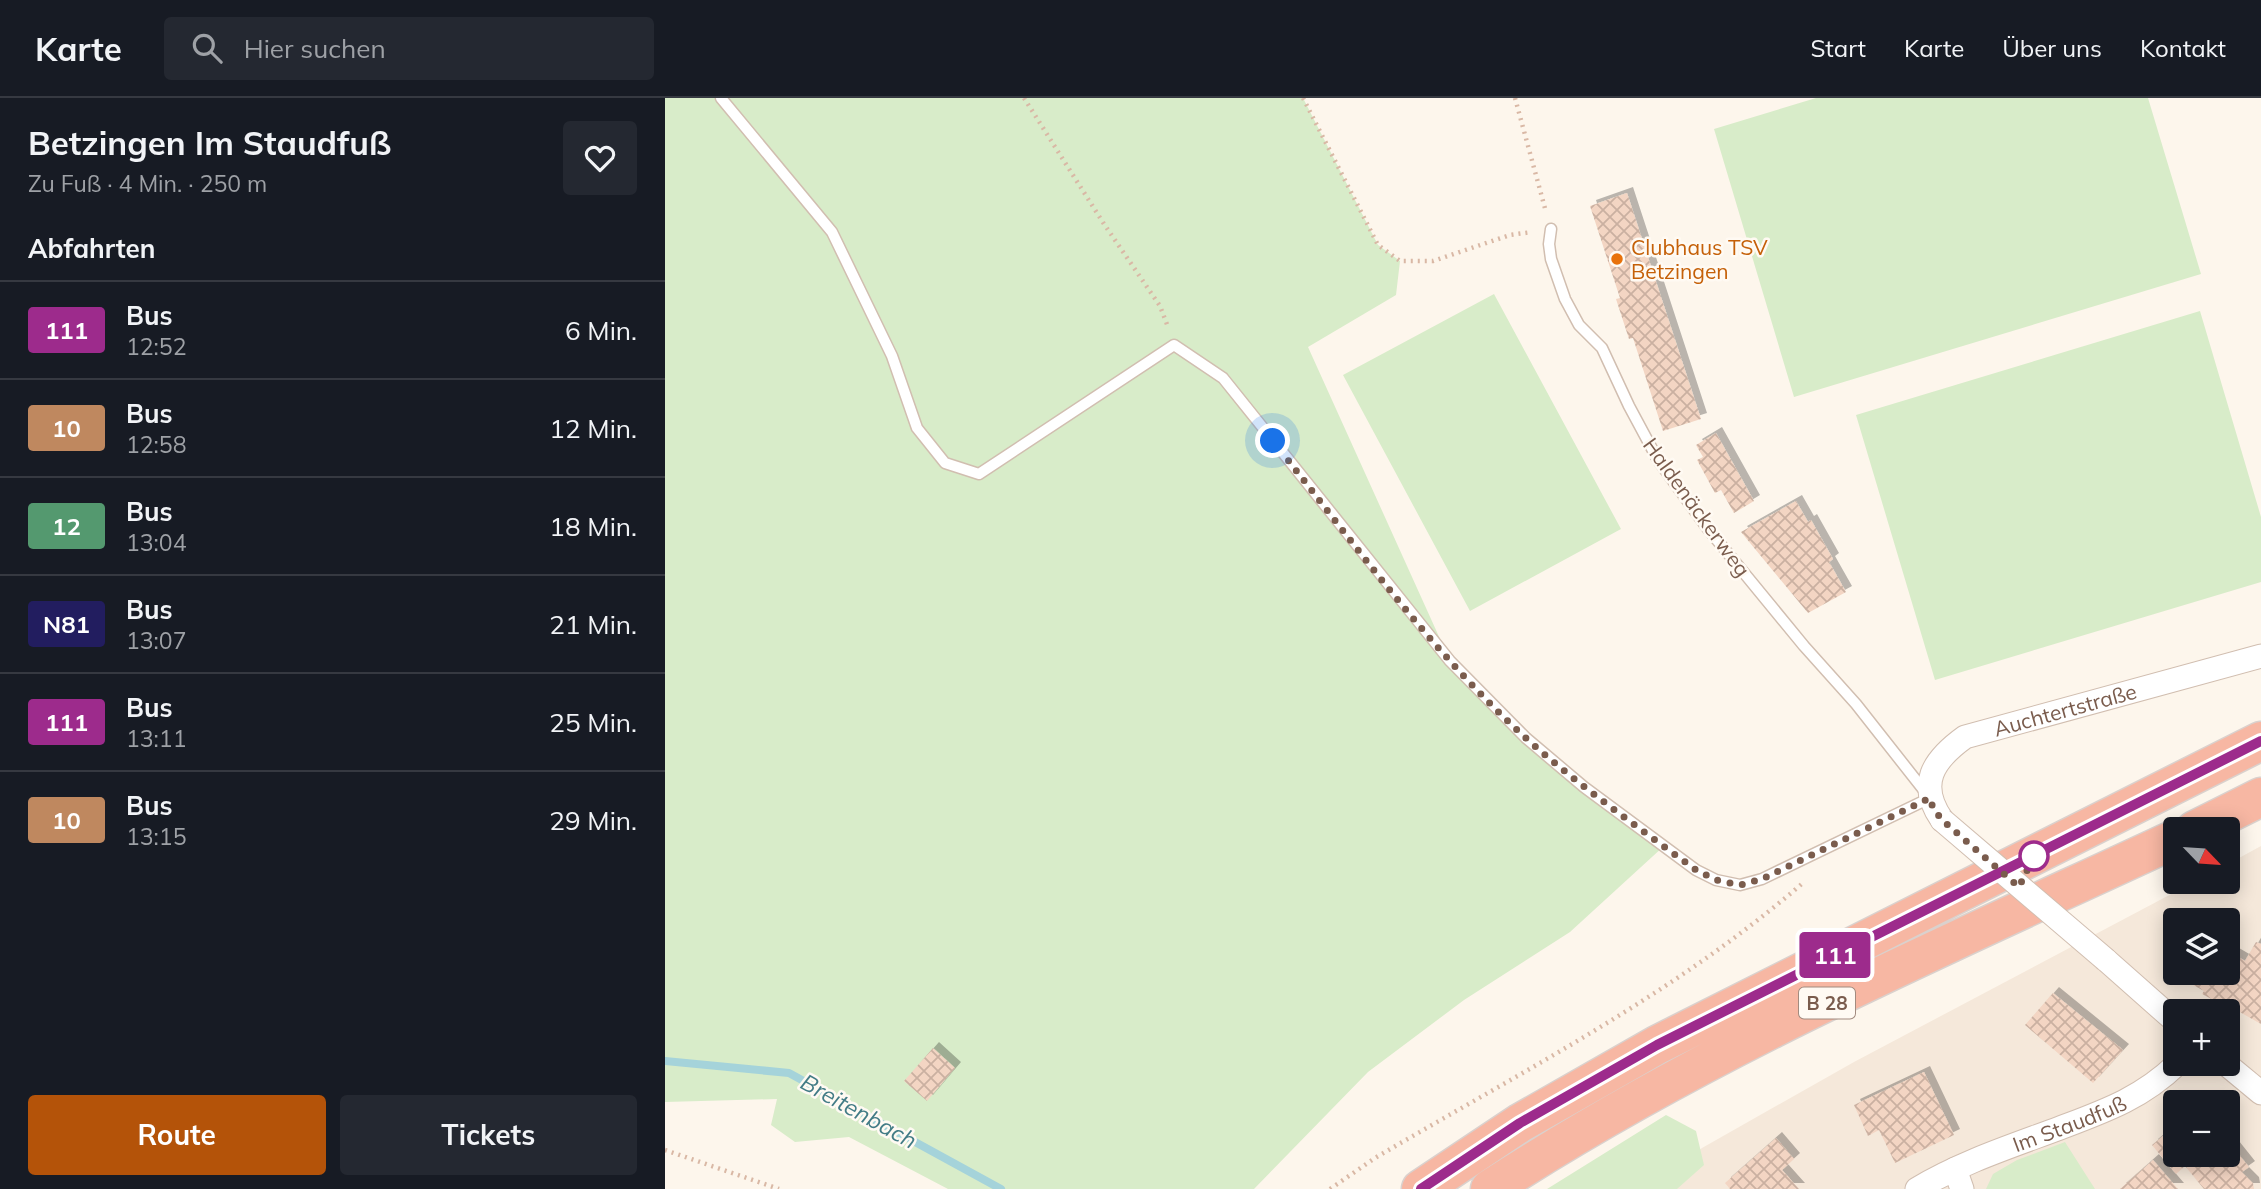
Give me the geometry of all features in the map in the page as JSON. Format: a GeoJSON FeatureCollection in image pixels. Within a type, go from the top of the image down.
{"type":"FeatureCollection","features":[{"type":"Feature","properties":{"kind":"highway","name":"B 28"},"geometry":{"type":"LineString","coordinates":[[1421,1189],[1520,1123],[1657,1045],[2261,741]]}},
{"type":"Feature","properties":{"kind":"highway"},"geometry":{"type":"LineString","coordinates":[[2221,817],[2261,797]]}},
{"type":"Feature","properties":{"kind":"highway","name":"B 28"},"geometry":{"type":"LineString","coordinates":[[1490,1189],[1605,1118],[1728,1053],[1875,979],[2163,845]]}},
{"type":"Feature","properties":{"kind":"street","name":"Auchtertstraße"},"geometry":{"type":"LineString","coordinates":[[1930,798],[1933,768],[1944,754],[1965,737],[2261,656]]}},
{"type":"Feature","properties":{"kind":"street"},"geometry":{"type":"LineString","coordinates":[[1930,798],[1933,808],[1942,820],[2163,1010]]}},
{"type":"Feature","properties":{"kind":"street","name":"Im Staudfuß"},"geometry":{"type":"LineString","coordinates":[[1917,1189],[1959,1179],[2127,1102],[2163,1076]]}},
{"type":"Feature","properties":{"kind":"street"},"geometry":{"type":"LineString","coordinates":[[2240,1076],[2261,1093]]}},
{"type":"Feature","properties":{"kind":"lane"},"geometry":{"type":"LineString","coordinates":[[721,98],[832,232],[892,356],[917,428],[945,463],[979,474],[1174,345],[1223,378],[1450,661],[1526,738],[1584,787],[1696,870],[1716,880],[1740,885],[1762,879],[1930,798]]}},
{"type":"Feature","properties":{"kind":"lane","name":"Haldenäckerweg"},"geometry":{"type":"LineString","coordinates":[[1551,229],[1551,259],[1565,299],[1579,325],[1602,348],[1658,460],[1709,529],[1804,646],[1856,704],[1930,798]]}},
{"type":"Feature","properties":{"kind":"path"},"geometry":{"type":"LineString","coordinates":[[1024,98],[1104,225],[1160,306],[1174,345]]}},
{"type":"Feature","properties":{"kind":"path"},"geometry":{"type":"LineString","coordinates":[[1303,98],[1378,245],[1400,261],[1433,261],[1510,235],[1551,229],[1515,98]]}},
{"type":"Feature","properties":{"kind":"path"},"geometry":{"type":"LineString","coordinates":[[1330,1189],[1375,1158],[1658,992],[1737,937],[1806,880]]}},
{"type":"Feature","properties":{"kind":"path"},"geometry":{"type":"LineString","coordinates":[[665,1150],[779,1189]]}},
{"type":"Feature","properties":{"kind":"shaded area"},"geometry":{"type":"Polygon","coordinates":[[[2261,846],[2261,1189],[1644,1189],[1702,1148],[1854,1062],[2171,894],[2240,894],[2240,857],[2261,846]]]}},
{"type":"Feature","properties":{"kind":"green space"},"geometry":{"type":"Polygon","coordinates":[[[665,98],[1303,98],[1378,245],[1400,261],[1396,295],[1308,347],[1450,661],[1526,738],[1664,846],[1570,932],[1464,1000],[1368,1072],[1254,1189],[948,1189],[849,1137],[795,1142],[771,1125],[777,1099],[665,1102],[665,98]]]}},
{"type":"Feature","properties":{"kind":"green space"},"geometry":{"type":"Polygon","coordinates":[[[1816,98],[2148,98],[2201,274],[1794,397],[1714,129],[1816,98]]]}},
{"type":"Feature","properties":{"kind":"green space"},"geometry":{"type":"Polygon","coordinates":[[[1494,294],[1621,529],[1470,611],[1343,375],[1494,294]]]}},
{"type":"Feature","properties":{"kind":"green space"},"geometry":{"type":"Polygon","coordinates":[[[2200,311],[2261,517],[2261,582],[1935,680],[1856,415],[2200,311]]]}},
{"type":"Feature","properties":{"kind":"green space"},"geometry":{"type":"Polygon","coordinates":[[[1666,1115],[1696,1131],[1704,1165],[1677,1189],[1547,1189],[1666,1115]]]}},
{"type":"Feature","properties":{"kind":"green space"},"geometry":{"type":"Polygon","coordinates":[[[2065,1142],[2095,1189],[1986,1189],[1993,1174],[2017,1160],[2065,1142]]]}},
{"type":"Feature","properties":{"kind":"building"},"geometry":{"type":"Polygon","coordinates":[[[1627,193],[1701,419],[1663,431],[1633,338],[1629,339],[1616,299],[1620,298],[1590,206],[1627,193]]]}},
{"type":"Feature","properties":{"kind":"building"},"geometry":{"type":"Polygon","coordinates":[[[1716,433],[1754,501],[1734,513],[1721,490],[1715,493],[1697,460],[1703,457],[1696,445],[1716,433]]]}},
{"type":"Feature","properties":{"kind":"building"},"geometry":{"type":"Polygon","coordinates":[[[1796,501],[1808,522],[1811,520],[1833,559],[1829,562],[1846,592],[1808,613],[1741,532],[1796,501]]]}},
{"type":"Feature","properties":{"kind":"building"},"geometry":{"type":"Polygon","coordinates":[[[2256,942],[2261,944],[2261,1024],[2240,1012],[2240,999],[2212,999],[2193,985],[2240,985],[2240,958],[2245,961],[2256,942]]]}},
{"type":"Feature","properties":{"kind":"building"},"geometry":{"type":"Polygon","coordinates":[[[2053,993],[2123,1050],[2093,1083],[2025,1025],[2053,993]]]}},
{"type":"Feature","properties":{"kind":"building"},"geometry":{"type":"Polygon","coordinates":[[[933,1048],[955,1068],[927,1101],[904,1081],[933,1048]]]}},
{"type":"Feature","properties":{"kind":"building"},"geometry":{"type":"Polygon","coordinates":[[[1924,1072],[1954,1135],[1895,1163],[1879,1130],[1868,1136],[1854,1105],[1924,1072]]]}},
{"type":"Feature","properties":{"kind":"building"},"geometry":{"type":"Polygon","coordinates":[[[2163,1136],[2163,1158],[2152,1145],[2163,1136]]]}},
{"type":"Feature","properties":{"kind":"building"},"geometry":{"type":"Polygon","coordinates":[[[1776,1138],[1794,1159],[1782,1170],[1799,1189],[1730,1189],[1725,1183],[1776,1138]]]}},
{"type":"Feature","properties":{"kind":"building"},"geometry":{"type":"Polygon","coordinates":[[[2240,1156],[2249,1167],[2242,1172],[2253,1183],[2254,1189],[2204,1189],[2186,1167],[2240,1167],[2240,1156]]]}},
{"type":"Feature","properties":{"kind":"building"},"geometry":{"type":"Polygon","coordinates":[[[2153,1160],[2178,1189],[2120,1189],[2153,1160]]]}},
{"type":"Feature","properties":{"kind":"building"},"geometry":{"type":"Polygon","coordinates":[[[2170,1167],[2184,1167],[2176,1174],[2170,1167]]]}},
{"type":"Feature","properties":{"kind":"waterway","name":"Breitenbach"},"geometry":{"type":"LineString","coordinates":[[665,1061],[789,1073],[1001,1189]]}},
{"type":"Feature","properties":{"kind":"bus line","name":"111"},"geometry":{"type":"LineString","coordinates":[[1421,1189],[1520,1123],[1657,1045],[2261,741]]}},
{"type":"Feature","properties":{"kind":"place","name":"Clubhaus TSV Betzingen"},"geometry":{"type":"Point","coordinates":[1617,259]}},
{"type":"Feature","properties":{"kind":"route"},"geometry":{"type":"LineString","coordinates":[[1273,441],[1450,661],[1526,738],[1584,787],[1696,870],[1716,880],[1740,885],[1762,879],[1930,798],[1933,808],[1942,820],[2019,887],[2034,856]]}}]}
